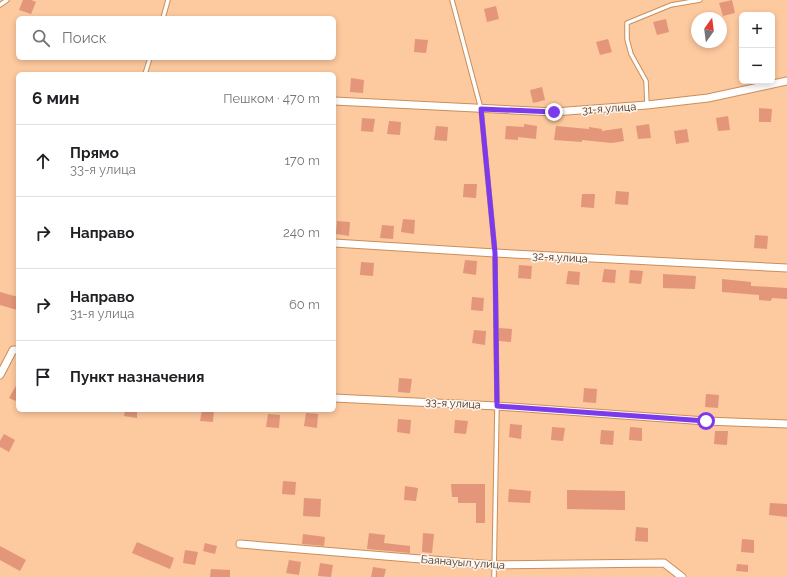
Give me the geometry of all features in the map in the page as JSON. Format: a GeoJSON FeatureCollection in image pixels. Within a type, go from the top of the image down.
{"type":"FeatureCollection","features":[{"type":"Feature","properties":{"kind":"street","name":"31-я улица"},"geometry":{"type":"LineString","coordinates":[[336,101],[554,112],[647,105],[708,98],[787,81]]}},
{"type":"Feature","properties":{"kind":"street","name":"32-я улица"},"geometry":{"type":"LineString","coordinates":[[336,243],[787,268]]}},
{"type":"Feature","properties":{"kind":"street"},"geometry":{"type":"LineString","coordinates":[[0,375],[13,350],[16,350]]}},
{"type":"Feature","properties":{"kind":"street","name":"33-я улица"},"geometry":{"type":"LineString","coordinates":[[336,398],[497,406],[706,421],[787,424]]}},
{"type":"Feature","properties":{"kind":"street","name":"Баянауыл улица"},"geometry":{"type":"LineString","coordinates":[[240,544],[494,565],[664,563],[682,577]]}},
{"type":"Feature","properties":{"kind":"lane"},"geometry":{"type":"LineString","coordinates":[[0,6],[7,0]]}},
{"type":"Feature","properties":{"kind":"lane"},"geometry":{"type":"LineString","coordinates":[[164,16],[168,0]]}},
{"type":"Feature","properties":{"kind":"lane"},"geometry":{"type":"LineString","coordinates":[[452,0],[481,109],[495,253],[497,406],[494,577]]}},
{"type":"Feature","properties":{"kind":"lane"},"geometry":{"type":"LineString","coordinates":[[647,105],[646,81],[631,54],[627,39],[627,23],[671,5],[700,0]]}},
{"type":"Feature","properties":{"kind":"lane"},"geometry":{"type":"LineString","coordinates":[[146,72],[149,60]]}},
{"type":"Feature","properties":{"kind":"building"},"geometry":{"type":"Polygon","coordinates":[[[23,0],[31,0],[36,2],[31,14],[19,10],[23,0]]]}},
{"type":"Feature","properties":{"kind":"building"},"geometry":{"type":"Polygon","coordinates":[[[732,0],[735,13],[727,15],[727,12],[722,12],[719,3],[732,0]]]}},
{"type":"Feature","properties":{"kind":"building"},"geometry":{"type":"Polygon","coordinates":[[[496,6],[499,19],[487,22],[484,9],[496,6]]]}},
{"type":"Feature","properties":{"kind":"building"},"geometry":{"type":"Polygon","coordinates":[[[666,19],[669,32],[657,35],[653,22],[666,19]]]}},
{"type":"Feature","properties":{"kind":"building"},"geometry":{"type":"Polygon","coordinates":[[[415,39],[428,40],[426,53],[414,52],[415,39]]]}},
{"type":"Feature","properties":{"kind":"building"},"geometry":{"type":"Polygon","coordinates":[[[608,39],[612,52],[600,55],[596,42],[608,39]]]}},
{"type":"Feature","properties":{"kind":"building"},"geometry":{"type":"Polygon","coordinates":[[[351,78],[364,80],[363,93],[350,92],[351,78]]]}},
{"type":"Feature","properties":{"kind":"building"},"geometry":{"type":"Polygon","coordinates":[[[542,87],[545,100],[533,103],[530,90],[542,87]]]}},
{"type":"Feature","properties":{"kind":"building"},"geometry":{"type":"Polygon","coordinates":[[[759,108],[772,109],[771,122],[759,122],[759,108]]]}},
{"type":"Feature","properties":{"kind":"building"},"geometry":{"type":"Polygon","coordinates":[[[728,116],[730,130],[718,131],[716,118],[728,116]]]}},
{"type":"Feature","properties":{"kind":"building"},"geometry":{"type":"Polygon","coordinates":[[[362,118],[375,119],[373,132],[361,131],[362,118]]]}},
{"type":"Feature","properties":{"kind":"building"},"geometry":{"type":"Polygon","coordinates":[[[389,121],[401,122],[400,135],[387,134],[389,121]]]}},
{"type":"Feature","properties":{"kind":"building"},"geometry":{"type":"Polygon","coordinates":[[[524,124],[537,126],[536,139],[518,137],[518,140],[505,139],[506,126],[524,127],[524,124]]]}},
{"type":"Feature","properties":{"kind":"building"},"geometry":{"type":"Polygon","coordinates":[[[649,124],[651,138],[638,139],[636,126],[649,124]]]}},
{"type":"Feature","properties":{"kind":"building"},"geometry":{"type":"Polygon","coordinates":[[[436,126],[448,127],[447,141],[434,140],[436,126]]]}},
{"type":"Feature","properties":{"kind":"building"},"geometry":{"type":"Polygon","coordinates":[[[556,126],[589,129],[589,127],[602,129],[602,131],[622,128],[624,141],[612,143],[582,140],[582,142],[554,140],[556,126]]]}},
{"type":"Feature","properties":{"kind":"building"},"geometry":{"type":"Polygon","coordinates":[[[687,129],[689,142],[676,144],[674,131],[687,129]]]}},
{"type":"Feature","properties":{"kind":"building"},"geometry":{"type":"Polygon","coordinates":[[[464,184],[477,184],[476,198],[463,197],[464,184]]]}},
{"type":"Feature","properties":{"kind":"building"},"geometry":{"type":"Polygon","coordinates":[[[616,191],[629,192],[628,205],[615,204],[616,191]]]}},
{"type":"Feature","properties":{"kind":"building"},"geometry":{"type":"Polygon","coordinates":[[[582,194],[595,194],[594,208],[581,207],[582,194]]]}},
{"type":"Feature","properties":{"kind":"building"},"geometry":{"type":"Polygon","coordinates":[[[403,219],[415,220],[414,234],[401,232],[403,219]]]}},
{"type":"Feature","properties":{"kind":"building"},"geometry":{"type":"Polygon","coordinates":[[[337,221],[350,222],[349,236],[336,234],[337,221]]]}},
{"type":"Feature","properties":{"kind":"building"},"geometry":{"type":"Polygon","coordinates":[[[382,225],[394,226],[393,239],[380,238],[382,225]]]}},
{"type":"Feature","properties":{"kind":"building"},"geometry":{"type":"Polygon","coordinates":[[[755,235],[768,236],[767,249],[754,248],[755,235]]]}},
{"type":"Feature","properties":{"kind":"building"},"geometry":{"type":"Polygon","coordinates":[[[465,260],[477,261],[476,275],[463,273],[465,260]]]}},
{"type":"Feature","properties":{"kind":"building"},"geometry":{"type":"Polygon","coordinates":[[[361,262],[374,263],[373,276],[360,275],[361,262]]]}},
{"type":"Feature","properties":{"kind":"building"},"geometry":{"type":"Polygon","coordinates":[[[519,265],[532,266],[531,279],[518,278],[519,265]]]}},
{"type":"Feature","properties":{"kind":"building"},"geometry":{"type":"Polygon","coordinates":[[[604,269],[616,270],[615,283],[602,282],[604,269]]]}},
{"type":"Feature","properties":{"kind":"building"},"geometry":{"type":"Polygon","coordinates":[[[630,270],[643,271],[641,284],[629,283],[630,270]]]}},
{"type":"Feature","properties":{"kind":"building"},"geometry":{"type":"Polygon","coordinates":[[[568,271],[580,272],[579,285],[566,284],[568,271]]]}},
{"type":"Feature","properties":{"kind":"building"},"geometry":{"type":"Polygon","coordinates":[[[663,274],[696,276],[695,289],[663,288],[663,274]]]}},
{"type":"Feature","properties":{"kind":"building"},"geometry":{"type":"Polygon","coordinates":[[[722,279],[751,282],[751,286],[787,288],[787,299],[772,298],[771,301],[759,300],[759,295],[722,292],[722,279]]]}},
{"type":"Feature","properties":{"kind":"building"},"geometry":{"type":"Polygon","coordinates":[[[0,292],[16,296],[16,310],[0,305],[0,292]]]}},
{"type":"Feature","properties":{"kind":"building"},"geometry":{"type":"Polygon","coordinates":[[[472,297],[484,298],[483,311],[471,310],[472,297]]]}},
{"type":"Feature","properties":{"kind":"building"},"geometry":{"type":"Polygon","coordinates":[[[499,328],[512,329],[511,342],[499,341],[499,328]]]}},
{"type":"Feature","properties":{"kind":"building"},"geometry":{"type":"Polygon","coordinates":[[[474,330],[486,331],[485,345],[472,343],[474,330]]]}},
{"type":"Feature","properties":{"kind":"building"},"geometry":{"type":"Polygon","coordinates":[[[399,378],[412,379],[410,393],[398,392],[399,378]]]}},
{"type":"Feature","properties":{"kind":"building"},"geometry":{"type":"Polygon","coordinates":[[[16,386],[16,401],[9,398],[16,386]]]}},
{"type":"Feature","properties":{"kind":"building"},"geometry":{"type":"Polygon","coordinates":[[[584,388],[597,389],[596,403],[583,402],[584,388]]]}},
{"type":"Feature","properties":{"kind":"building"},"geometry":{"type":"Polygon","coordinates":[[[706,394],[719,395],[718,408],[705,407],[706,394]]]}},
{"type":"Feature","properties":{"kind":"building"},"geometry":{"type":"Polygon","coordinates":[[[125,412],[137,412],[137,418],[124,416],[125,412]]]}},
{"type":"Feature","properties":{"kind":"building"},"geometry":{"type":"Polygon","coordinates":[[[202,412],[214,412],[213,422],[200,421],[202,412]]]}},
{"type":"Feature","properties":{"kind":"building"},"geometry":{"type":"Polygon","coordinates":[[[306,413],[318,414],[317,428],[304,426],[306,413]]]}},
{"type":"Feature","properties":{"kind":"building"},"geometry":{"type":"Polygon","coordinates":[[[268,414],[280,415],[279,428],[266,427],[268,414]]]}},
{"type":"Feature","properties":{"kind":"building"},"geometry":{"type":"Polygon","coordinates":[[[398,419],[411,420],[410,434],[397,432],[398,419]]]}},
{"type":"Feature","properties":{"kind":"building"},"geometry":{"type":"Polygon","coordinates":[[[455,420],[468,421],[466,434],[454,433],[455,420]]]}},
{"type":"Feature","properties":{"kind":"building"},"geometry":{"type":"Polygon","coordinates":[[[510,424],[522,425],[521,439],[509,437],[510,424]]]}},
{"type":"Feature","properties":{"kind":"building"},"geometry":{"type":"Polygon","coordinates":[[[552,427],[565,428],[563,441],[551,440],[552,427]]]}},
{"type":"Feature","properties":{"kind":"building"},"geometry":{"type":"Polygon","coordinates":[[[630,427],[642,428],[642,441],[629,440],[630,427]]]}},
{"type":"Feature","properties":{"kind":"building"},"geometry":{"type":"Polygon","coordinates":[[[601,430],[614,431],[613,445],[600,444],[601,430]]]}},
{"type":"Feature","properties":{"kind":"building"},"geometry":{"type":"Polygon","coordinates":[[[715,431],[728,431],[727,445],[714,444],[715,431]]]}},
{"type":"Feature","properties":{"kind":"building"},"geometry":{"type":"Polygon","coordinates":[[[4,434],[15,440],[9,452],[0,447],[0,441],[4,434]]]}},
{"type":"Feature","properties":{"kind":"building"},"geometry":{"type":"Polygon","coordinates":[[[283,481],[296,482],[295,495],[282,494],[283,481]]]}},
{"type":"Feature","properties":{"kind":"building"},"geometry":{"type":"Polygon","coordinates":[[[451,484],[485,484],[485,523],[476,523],[476,503],[458,503],[458,497],[452,497],[451,484]]]}},
{"type":"Feature","properties":{"kind":"building"},"geometry":{"type":"Polygon","coordinates":[[[405,486],[418,488],[416,501],[404,500],[405,486]]]}},
{"type":"Feature","properties":{"kind":"building"},"geometry":{"type":"Polygon","coordinates":[[[509,489],[531,491],[530,503],[508,502],[509,489]]]}},
{"type":"Feature","properties":{"kind":"building"},"geometry":{"type":"Polygon","coordinates":[[[567,490],[625,491],[625,510],[567,509],[567,490]]]}},
{"type":"Feature","properties":{"kind":"building"},"geometry":{"type":"Polygon","coordinates":[[[304,498],[321,499],[320,517],[303,516],[304,498]]]}},
{"type":"Feature","properties":{"kind":"building"},"geometry":{"type":"Polygon","coordinates":[[[770,503],[787,504],[787,517],[769,515],[770,503]]]}},
{"type":"Feature","properties":{"kind":"building"},"geometry":{"type":"Polygon","coordinates":[[[636,527],[648,528],[648,542],[635,541],[636,527]]]}},
{"type":"Feature","properties":{"kind":"building"},"geometry":{"type":"Polygon","coordinates":[[[369,533],[385,535],[384,543],[410,546],[410,553],[367,549],[369,533]]]}},
{"type":"Feature","properties":{"kind":"building"},"geometry":{"type":"Polygon","coordinates":[[[423,533],[434,534],[432,553],[422,552],[423,533]]]}},
{"type":"Feature","properties":{"kind":"building"},"geometry":{"type":"Polygon","coordinates":[[[303,534],[325,537],[324,546],[302,544],[303,534]]]}},
{"type":"Feature","properties":{"kind":"building"},"geometry":{"type":"Polygon","coordinates":[[[742,539],[754,540],[754,553],[741,552],[742,539]]]}},
{"type":"Feature","properties":{"kind":"building"},"geometry":{"type":"Polygon","coordinates":[[[137,542],[174,558],[170,569],[132,553],[137,542]]]}},
{"type":"Feature","properties":{"kind":"building"},"geometry":{"type":"Polygon","coordinates":[[[205,543],[217,546],[215,554],[203,551],[205,543]]]}},
{"type":"Feature","properties":{"kind":"building"},"geometry":{"type":"Polygon","coordinates":[[[0,546],[26,560],[20,571],[0,560],[0,546]]]}},
{"type":"Feature","properties":{"kind":"building"},"geometry":{"type":"Polygon","coordinates":[[[185,550],[198,552],[195,565],[183,563],[185,550]]]}},
{"type":"Feature","properties":{"kind":"building"},"geometry":{"type":"Polygon","coordinates":[[[289,560],[301,562],[299,575],[286,573],[289,560]]]}},
{"type":"Feature","properties":{"kind":"building"},"geometry":{"type":"Polygon","coordinates":[[[320,563],[333,565],[331,577],[318,576],[320,563]]]}},
{"type":"Feature","properties":{"kind":"building"},"geometry":{"type":"Polygon","coordinates":[[[737,564],[748,565],[748,572],[736,571],[737,564]]]}},
{"type":"Feature","properties":{"kind":"building"},"geometry":{"type":"Polygon","coordinates":[[[373,567],[386,569],[384,577],[371,577],[373,567]]]}},
{"type":"Feature","properties":{"kind":"building"},"geometry":{"type":"Polygon","coordinates":[[[211,569],[230,570],[230,577],[210,577],[211,569]]]}},
{"type":"Feature","properties":{"kind":"route"},"geometry":{"type":"LineString","coordinates":[[554,112],[481,109],[495,253],[497,406],[706,421]]}}]}
